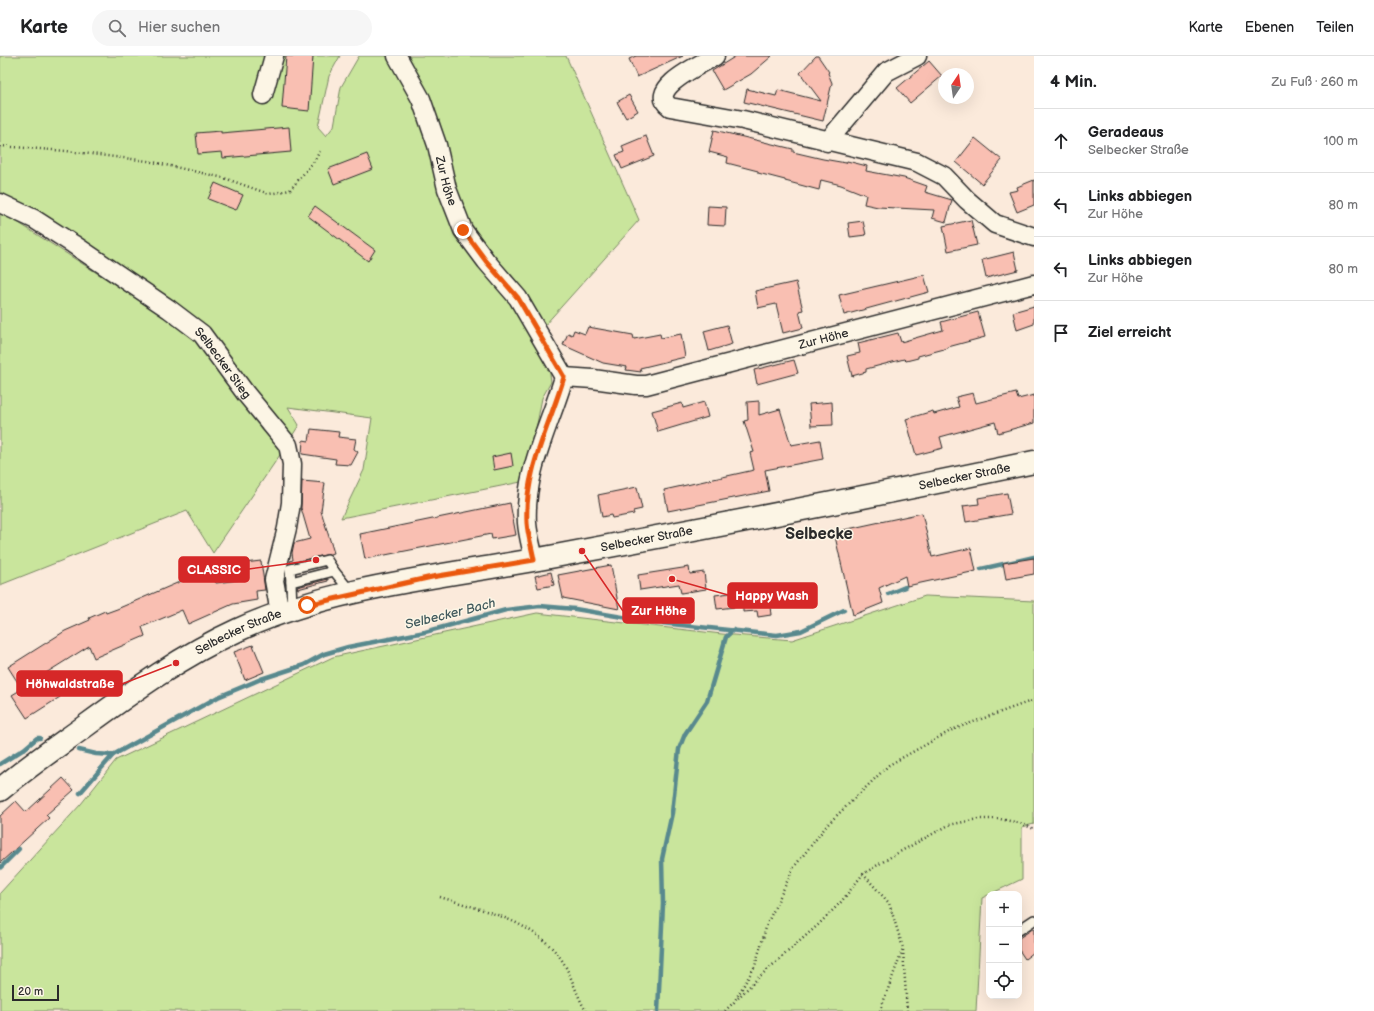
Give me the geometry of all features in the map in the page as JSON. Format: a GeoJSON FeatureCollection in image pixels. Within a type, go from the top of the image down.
{"type":"FeatureCollection","features":[{"type":"Feature","properties":{"kind":"main road","name":"Selbecker Straße"},"geometry":{"type":"LineString","coordinates":[[0,790],[24,769],[164,670],[238,630],[286,611],[352,594],[432,577],[534,560],[898,490],[1034,462]]}},
{"type":"Feature","properties":{"kind":"street"},"geometry":{"type":"LineString","coordinates":[[263,95],[274,56]]}},
{"type":"Feature","properties":{"kind":"street","name":"Zur Höhe"},"geometry":{"type":"LineString","coordinates":[[397,56],[421,99],[437,145],[447,189],[463,230],[486,261],[518,298],[564,377],[646,385],[1034,284]]}},
{"type":"Feature","properties":{"kind":"street"},"geometry":{"type":"LineString","coordinates":[[715,56],[666,87],[663,96],[665,104],[670,107],[743,120],[827,142],[917,162],[944,176],[967,200],[995,224],[1034,237]]}},
{"type":"Feature","properties":{"kind":"street"},"geometry":{"type":"LineString","coordinates":[[827,142],[886,72],[917,56]]}},
{"type":"Feature","properties":{"kind":"street","name":"Selbecker Stieg"},"geometry":{"type":"LineString","coordinates":[[0,203],[34,219],[73,244],[169,309],[202,334],[223,365],[288,445],[292,464],[291,503],[287,528],[274,580],[286,611]]}},
{"type":"Feature","properties":{"kind":"street"},"geometry":{"type":"LineString","coordinates":[[534,560],[527,523],[529,491],[540,444],[564,377]]}},
{"type":"Feature","properties":{"kind":"lane"},"geometry":{"type":"LineString","coordinates":[[286,611],[291,582],[290,569],[327,560],[352,594]]}},
{"type":"Feature","properties":{"kind":"lane"},"geometry":{"type":"LineString","coordinates":[[291,582],[334,571]]}},
{"type":"Feature","properties":{"kind":"lane"},"geometry":{"type":"LineString","coordinates":[[1022,928],[1034,920]]}},
{"type":"Feature","properties":{"kind":"path"},"geometry":{"type":"LineString","coordinates":[[0,146],[66,151],[148,161],[224,178],[270,194],[290,190],[315,160],[321,149]]}},
{"type":"Feature","properties":{"kind":"path"},"geometry":{"type":"LineString","coordinates":[[734,1002],[755,966],[768,924],[794,867],[828,824],[889,765],[954,729],[1034,700]]}},
{"type":"Feature","properties":{"kind":"path"},"geometry":{"type":"LineString","coordinates":[[725,1011],[758,978],[841,902],[863,874],[894,855],[949,825],[978,819],[1000,819],[1020,823],[1034,829]]}},
{"type":"Feature","properties":{"kind":"path"},"geometry":{"type":"LineString","coordinates":[[863,874],[889,903],[903,948],[907,1011]]}},
{"type":"Feature","properties":{"kind":"path"},"geometry":{"type":"LineString","coordinates":[[440,897],[504,918],[538,935],[560,957],[586,1011]]}},
{"type":"Feature","properties":{"kind":"path"},"geometry":{"type":"LineString","coordinates":[[880,1011],[903,948]]}},
{"type":"Feature","properties":{"kind":"green space"},"geometry":{"type":"Polygon","coordinates":[[[0,56],[340,56],[329,76],[318,127],[326,136],[334,126],[341,87],[359,56],[566,56],[639,220],[544,326],[551,382],[542,398],[526,481],[341,518],[364,470],[372,418],[288,407],[299,425],[289,441],[207,333],[0,197],[0,56]]]}},
{"type":"Feature","properties":{"kind":"green space"},"geometry":{"type":"Polygon","coordinates":[[[0,211],[197,337],[284,449],[213,553],[187,511],[0,585],[0,211]]]}},
{"type":"Feature","properties":{"kind":"green space"},"geometry":{"type":"Polygon","coordinates":[[[925,596],[1034,601],[1034,824],[1022,827],[1022,879],[997,891],[986,891],[986,896],[982,898],[976,1011],[0,1011],[0,893],[81,804],[116,760],[333,657],[537,613],[722,634],[792,640],[925,596]]]}},
{"type":"Feature","properties":{"kind":"building"},"geometry":{"type":"Polygon","coordinates":[[[286,56],[313,56],[309,111],[282,108],[286,56]]]}},
{"type":"Feature","properties":{"kind":"building"},"geometry":{"type":"Polygon","coordinates":[[[636,56],[683,56],[637,77],[629,59],[636,56]]]}},
{"type":"Feature","properties":{"kind":"building"},"geometry":{"type":"Polygon","coordinates":[[[736,56],[772,56],[751,74],[723,90],[712,71],[736,56]]]}},
{"type":"Feature","properties":{"kind":"building"},"geometry":{"type":"Polygon","coordinates":[[[816,56],[818,56],[829,72],[828,73],[832,83],[823,121],[744,102],[747,89],[776,96],[778,90],[821,101],[800,73],[816,56]]]}},
{"type":"Feature","properties":{"kind":"building"},"geometry":{"type":"Polygon","coordinates":[[[929,61],[938,71],[938,79],[910,103],[897,88],[929,61]]]}},
{"type":"Feature","properties":{"kind":"building"},"geometry":{"type":"Polygon","coordinates":[[[629,95],[638,111],[626,118],[617,102],[629,95]]]}},
{"type":"Feature","properties":{"kind":"building"},"geometry":{"type":"Polygon","coordinates":[[[289,127],[291,152],[223,158],[222,152],[198,154],[196,133],[221,131],[221,133],[289,127]]]}},
{"type":"Feature","properties":{"kind":"building"},"geometry":{"type":"Polygon","coordinates":[[[714,130],[793,149],[793,152],[823,159],[846,163],[847,161],[867,166],[866,171],[904,178],[927,186],[925,192],[952,200],[946,222],[932,218],[934,210],[878,207],[864,204],[866,195],[841,185],[821,180],[819,190],[727,163],[728,157],[709,152],[714,130]]]}},
{"type":"Feature","properties":{"kind":"building"},"geometry":{"type":"Polygon","coordinates":[[[646,136],[654,156],[622,169],[616,155],[624,152],[622,146],[646,136]]]}},
{"type":"Feature","properties":{"kind":"building"},"geometry":{"type":"Polygon","coordinates":[[[975,138],[1002,160],[982,184],[956,162],[975,138]]]}},
{"type":"Feature","properties":{"kind":"building"},"geometry":{"type":"Polygon","coordinates":[[[367,154],[373,169],[334,184],[328,169],[367,154]]]}},
{"type":"Feature","properties":{"kind":"building"},"geometry":{"type":"Polygon","coordinates":[[[1034,180],[1034,205],[1017,212],[1009,192],[1018,190],[1017,187],[1034,180]]]}},
{"type":"Feature","properties":{"kind":"building"},"geometry":{"type":"Polygon","coordinates":[[[215,183],[243,195],[236,210],[208,199],[215,183]]]}},
{"type":"Feature","properties":{"kind":"building"},"geometry":{"type":"Polygon","coordinates":[[[315,206],[375,250],[368,261],[308,216],[315,206]]]}},
{"type":"Feature","properties":{"kind":"building"},"geometry":{"type":"Polygon","coordinates":[[[708,206],[726,207],[725,226],[707,225],[708,206]]]}},
{"type":"Feature","properties":{"kind":"building"},"geometry":{"type":"Polygon","coordinates":[[[971,220],[977,245],[948,251],[943,226],[971,220]]]}},
{"type":"Feature","properties":{"kind":"building"},"geometry":{"type":"Polygon","coordinates":[[[863,221],[866,235],[850,237],[848,223],[863,221]]]}},
{"type":"Feature","properties":{"kind":"building"},"geometry":{"type":"Polygon","coordinates":[[[1014,252],[1018,270],[986,278],[982,260],[1014,252]]]}},
{"type":"Feature","properties":{"kind":"building"},"geometry":{"type":"Polygon","coordinates":[[[924,275],[929,292],[844,315],[839,295],[924,275]]]}},
{"type":"Feature","properties":{"kind":"building"},"geometry":{"type":"Polygon","coordinates":[[[796,282],[803,310],[799,311],[803,328],[783,333],[776,304],[758,308],[755,291],[796,282]]]}},
{"type":"Feature","properties":{"kind":"building"},"geometry":{"type":"Polygon","coordinates":[[[1034,306],[1034,324],[1017,330],[1013,312],[1034,306]]]}},
{"type":"Feature","properties":{"kind":"building"},"geometry":{"type":"Polygon","coordinates":[[[978,312],[985,337],[918,356],[918,358],[906,361],[904,359],[866,369],[866,372],[852,376],[847,356],[860,353],[858,343],[898,333],[901,342],[943,330],[941,322],[978,312]]]}},
{"type":"Feature","properties":{"kind":"building"},"geometry":{"type":"Polygon","coordinates":[[[727,325],[732,344],[709,351],[704,331],[727,325]]]}},
{"type":"Feature","properties":{"kind":"building"},"geometry":{"type":"Polygon","coordinates":[[[588,327],[633,335],[634,339],[660,334],[661,338],[681,334],[685,357],[640,368],[641,372],[626,370],[627,367],[603,363],[563,345],[568,333],[572,335],[574,330],[585,334],[588,327]]]}},
{"type":"Feature","properties":{"kind":"building"},"geometry":{"type":"Polygon","coordinates":[[[794,360],[798,373],[757,384],[754,370],[794,360]]]}},
{"type":"Feature","properties":{"kind":"building"},"geometry":{"type":"Polygon","coordinates":[[[973,393],[976,403],[1016,393],[1018,399],[1034,395],[1034,423],[998,433],[995,422],[940,437],[943,448],[916,455],[906,419],[933,411],[934,414],[959,407],[956,397],[973,393]]]}},
{"type":"Feature","properties":{"kind":"building"},"geometry":{"type":"Polygon","coordinates":[[[759,401],[759,415],[780,409],[791,445],[820,440],[823,459],[765,470],[769,491],[668,511],[664,490],[754,470],[750,453],[754,452],[744,421],[748,420],[747,402],[759,401]]]}},
{"type":"Feature","properties":{"kind":"building"},"geometry":{"type":"Polygon","coordinates":[[[704,402],[708,417],[658,432],[652,411],[682,403],[683,408],[704,402]]]}},
{"type":"Feature","properties":{"kind":"building"},"geometry":{"type":"Polygon","coordinates":[[[832,402],[833,425],[811,426],[809,404],[832,402]]]}},
{"type":"Feature","properties":{"kind":"building"},"geometry":{"type":"Polygon","coordinates":[[[311,429],[339,432],[338,437],[356,439],[354,449],[358,452],[351,465],[335,464],[336,459],[302,454],[303,440],[309,441],[311,429]]]}},
{"type":"Feature","properties":{"kind":"building"},"geometry":{"type":"Polygon","coordinates":[[[511,453],[513,466],[494,470],[492,457],[511,453]]]}},
{"type":"Feature","properties":{"kind":"building"},"geometry":{"type":"Polygon","coordinates":[[[302,481],[325,483],[321,511],[334,553],[291,563],[290,561],[293,560],[292,553],[294,543],[310,539],[301,508],[302,481]]]}},
{"type":"Feature","properties":{"kind":"building"},"geometry":{"type":"Polygon","coordinates":[[[637,487],[642,509],[633,511],[634,514],[612,518],[611,515],[602,517],[598,495],[637,487]]]}},
{"type":"Feature","properties":{"kind":"building"},"geometry":{"type":"Polygon","coordinates":[[[1007,493],[1011,514],[966,522],[963,506],[979,504],[978,498],[1007,493]]]}},
{"type":"Feature","properties":{"kind":"building"},"geometry":{"type":"Polygon","coordinates":[[[510,503],[516,535],[492,539],[491,534],[365,559],[360,534],[510,503]]]}},
{"type":"Feature","properties":{"kind":"building"},"geometry":{"type":"Polygon","coordinates":[[[922,513],[932,557],[971,548],[976,571],[907,586],[905,576],[879,588],[883,603],[853,615],[834,532],[922,513]]]}},
{"type":"Feature","properties":{"kind":"building"},"geometry":{"type":"Polygon","coordinates":[[[1034,558],[1034,574],[1006,579],[1003,563],[1034,558]]]}},
{"type":"Feature","properties":{"kind":"building"},"geometry":{"type":"Polygon","coordinates":[[[206,560],[216,583],[238,580],[236,564],[261,561],[265,590],[256,591],[257,600],[233,604],[188,624],[182,610],[142,627],[145,636],[94,658],[89,646],[46,673],[60,697],[27,718],[12,695],[22,689],[8,667],[65,631],[90,620],[89,618],[105,611],[106,613],[117,609],[184,580],[181,571],[206,560]]]}},
{"type":"Feature","properties":{"kind":"building"},"geometry":{"type":"Polygon","coordinates":[[[611,565],[619,609],[563,598],[558,575],[611,565]]]}},
{"type":"Feature","properties":{"kind":"building"},"geometry":{"type":"Polygon","coordinates":[[[689,567],[690,574],[704,572],[706,589],[681,593],[679,584],[640,590],[638,575],[689,567]]]}},
{"type":"Feature","properties":{"kind":"building"},"geometry":{"type":"Polygon","coordinates":[[[551,572],[554,585],[538,588],[535,576],[551,572]]]}},
{"type":"Feature","properties":{"kind":"building"},"geometry":{"type":"Polygon","coordinates":[[[328,579],[328,581],[298,589],[297,587],[328,579]]]}},
{"type":"Feature","properties":{"kind":"building"},"geometry":{"type":"Polygon","coordinates":[[[768,588],[771,615],[758,617],[757,611],[743,612],[743,606],[717,609],[715,595],[768,588]]]}},
{"type":"Feature","properties":{"kind":"building"},"geometry":{"type":"Polygon","coordinates":[[[253,645],[264,672],[245,680],[234,652],[253,645]]]}},
{"type":"Feature","properties":{"kind":"building"},"geometry":{"type":"Polygon","coordinates":[[[63,778],[74,790],[46,815],[49,818],[0,863],[0,816],[16,801],[26,812],[63,778]]]}},
{"type":"Feature","properties":{"kind":"building"},"geometry":{"type":"Polygon","coordinates":[[[1034,928],[1034,952],[1025,959],[1022,954],[1022,936],[1034,928]]]}},
{"type":"Feature","properties":{"kind":"waterway","name":"Selbecker Bach"},"geometry":{"type":"LineString","coordinates":[[981,569],[1034,557]]}},
{"type":"Feature","properties":{"kind":"waterway","name":"Selbecker Bach"},"geometry":{"type":"LineString","coordinates":[[888,594],[905,587]]}},
{"type":"Feature","properties":{"kind":"waterway","name":"Selbecker Bach"},"geometry":{"type":"LineString","coordinates":[[79,750],[96,754],[113,755],[218,697],[261,679],[304,665],[324,654],[348,647],[425,632],[506,610],[540,606],[575,609],[652,622],[777,635],[801,631],[844,610]]}},
{"type":"Feature","properties":{"kind":"waterway"},"geometry":{"type":"LineString","coordinates":[[658,1011],[663,904],[662,859],[672,813],[679,749],[685,734],[707,701],[726,637],[733,630]]}},
{"type":"Feature","properties":{"kind":"waterway","name":"Selbecker Bach"},"geometry":{"type":"LineString","coordinates":[[0,764],[24,749],[37,738],[40,738]]}},
{"type":"Feature","properties":{"kind":"waterway"},"geometry":{"type":"LineString","coordinates":[[80,793],[113,755]]}},
{"type":"Feature","properties":{"kind":"waterway"},"geometry":{"type":"LineString","coordinates":[[0,868],[19,849]]}},
{"type":"Feature","properties":{"kind":"place","name":"Zur Höhe"},"geometry":{"type":"Point","coordinates":[582,551]}},
{"type":"Feature","properties":{"kind":"place","name":"CLASSIC"},"geometry":{"type":"Point","coordinates":[316,560]}},
{"type":"Feature","properties":{"kind":"place","name":"Happy Wash"},"geometry":{"type":"Point","coordinates":[672,579]}},
{"type":"Feature","properties":{"kind":"place","name":"Höhwaldstraße"},"geometry":{"type":"Point","coordinates":[176,663]}},
{"type":"Feature","properties":{"kind":"district","name":"Selbecke"},"geometry":{"type":"Point","coordinates":[819,533]}},
{"type":"Feature","properties":{"kind":"route"},"geometry":{"type":"LineString","coordinates":[[307,605],[432,577],[534,560],[527,523],[529,491],[544,430],[560,393],[564,377],[518,298],[486,261],[463,230]]}}]}
